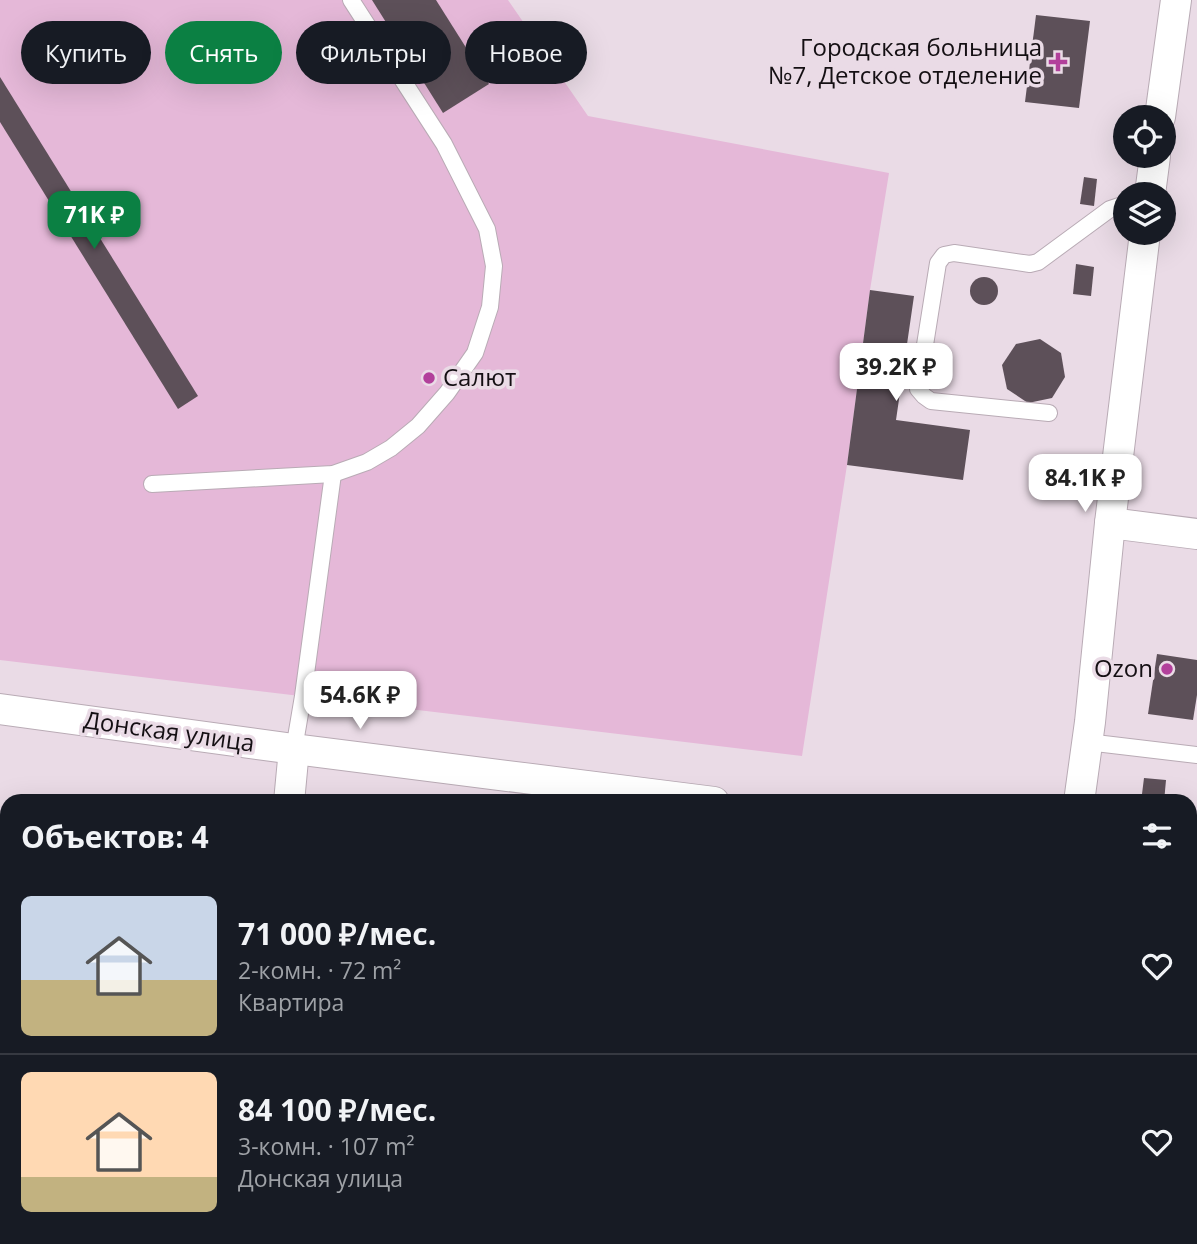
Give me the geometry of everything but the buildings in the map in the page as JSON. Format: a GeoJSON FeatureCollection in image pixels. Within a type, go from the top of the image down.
{"type":"FeatureCollection","features":[{"type":"Feature","properties":{"kind":"street"},"geometry":{"type":"LineString","coordinates":[[1162,105],[1176,0]]}},
{"type":"Feature","properties":{"kind":"street"},"geometry":{"type":"LineString","coordinates":[[1080,794],[1144,245]]}},
{"type":"Feature","properties":{"kind":"street"},"geometry":{"type":"LineString","coordinates":[[1110,523],[1197,534]]}},
{"type":"Feature","properties":{"kind":"street","name":"Донская улица"},"geometry":{"type":"LineString","coordinates":[[0,709],[651,794]]}},
{"type":"Feature","properties":{"kind":"street"},"geometry":{"type":"LineString","coordinates":[[290,794],[294,749]]}},
{"type":"Feature","properties":{"kind":"lane"},"geometry":{"type":"LineString","coordinates":[[152,484],[333,474],[367,462],[391,448],[418,426],[447,394],[475,353],[491,307],[494,266],[487,229],[444,144],[351,0]]}},
{"type":"Feature","properties":{"kind":"lane"},"geometry":{"type":"LineString","coordinates":[[1049,413],[931,401],[918,389],[937,263],[944,255],[954,253],[1031,264],[1038,262],[1113,208]]}},
{"type":"Feature","properties":{"kind":"lane"},"geometry":{"type":"LineString","coordinates":[[294,749],[333,474]]}},
{"type":"Feature","properties":{"kind":"lane"},"geometry":{"type":"LineString","coordinates":[[1087,742],[1197,755]]}},
{"type":"Feature","properties":{"kind":"shaded area","name":"Салют"},"geometry":{"type":"Polygon","coordinates":[[[0,0],[508,0],[522,21],[465,21],[465,84],[566,84],[588,116],[889,173],[802,756],[0,660],[0,0]]]}},
{"type":"Feature","properties":{"kind":"place","name":"Городская больница №7, Детское отделение"},"geometry":{"type":"Point","coordinates":[1058,62]}},
{"type":"Feature","properties":{"kind":"place","name":"Салют"},"geometry":{"type":"Point","coordinates":[429,378]}},
{"type":"Feature","properties":{"kind":"place","name":"Ozon"},"geometry":{"type":"Point","coordinates":[1167,669]}}]}
